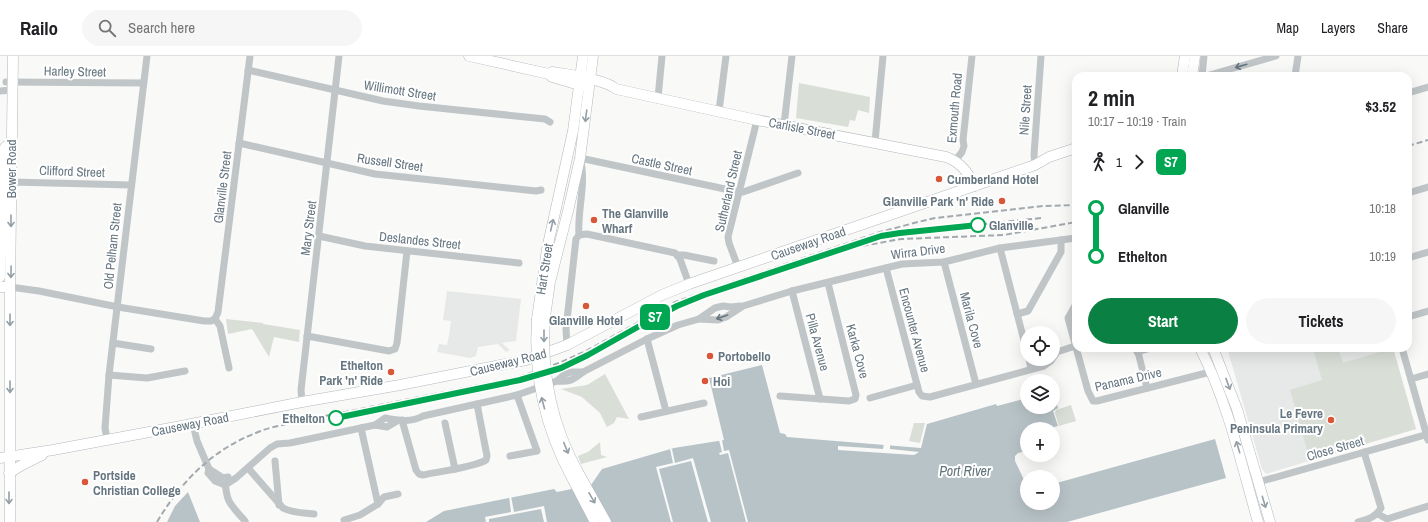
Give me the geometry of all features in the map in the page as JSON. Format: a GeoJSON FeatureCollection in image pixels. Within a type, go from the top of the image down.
{"type":"FeatureCollection","features":[{"type":"Feature","properties":{"kind":"main road","name":"Bower Road"},"geometry":{"type":"LineString","coordinates":[[0,277],[5,186],[8,87],[7,56]]}},
{"type":"Feature","properties":{"kind":"main road","name":"Bower Road"},"geometry":{"type":"LineString","coordinates":[[8,87],[13,56]]}},
{"type":"Feature","properties":{"kind":"main road","name":"Carlisle Street"},"geometry":{"type":"LineString","coordinates":[[469,56],[549,74],[552,78],[585,82],[610,92],[616,89],[757,120],[875,142],[955,160]]}},
{"type":"Feature","properties":{"kind":"main road","name":"Hart Street"},"geometry":{"type":"LineString","coordinates":[[541,318],[570,207],[580,158],[585,82],[583,56]]}},
{"type":"Feature","properties":{"kind":"main road","name":"Hart Street"},"geometry":{"type":"LineString","coordinates":[[575,476],[571,459],[558,427],[549,394],[544,365],[541,318],[547,249],[573,131],[593,56]]}},
{"type":"Feature","properties":{"kind":"main road"},"geometry":{"type":"LineString","coordinates":[[1183,72],[1185,56]]}},
{"type":"Feature","properties":{"kind":"main road"},"geometry":{"type":"LineString","coordinates":[[1195,56],[1199,72]]}},
{"type":"Feature","properties":{"kind":"main road","name":"Causeway Road"},"geometry":{"type":"LineString","coordinates":[[5,457],[53,450],[193,424],[526,360],[567,345],[662,295],[689,284],[1035,165],[1049,157],[1072,149]]}},
{"type":"Feature","properties":{"kind":"main road","name":"Causeway Road"},"geometry":{"type":"LineString","coordinates":[[1035,165],[1051,163],[1072,156]]}},
{"type":"Feature","properties":{"kind":"main road"},"geometry":{"type":"LineString","coordinates":[[955,160],[967,172],[975,186]]}},
{"type":"Feature","properties":{"kind":"main road","name":"Bower Road"},"geometry":{"type":"LineString","coordinates":[[5,186],[5,287],[11,420],[5,457],[9,473],[10,522]]}},
{"type":"Feature","properties":{"kind":"main road"},"geometry":{"type":"LineString","coordinates":[[1202,352],[1223,399],[1258,522]]}},
{"type":"Feature","properties":{"kind":"main road"},"geometry":{"type":"LineString","coordinates":[[1215,352],[1237,409],[1270,522]]}},
{"type":"Feature","properties":{"kind":"main road"},"geometry":{"type":"LineString","coordinates":[[11,420],[16,445],[31,453]]}},
{"type":"Feature","properties":{"kind":"main road"},"geometry":{"type":"LineString","coordinates":[[9,473],[53,450]]}},
{"type":"Feature","properties":{"kind":"main road"},"geometry":{"type":"LineString","coordinates":[[575,476],[595,522]]}},
{"type":"Feature","properties":{"kind":"main road"},"geometry":{"type":"LineString","coordinates":[[575,476],[606,522]]}},
{"type":"Feature","properties":{"kind":"street","name":"Old Pelham Street"},"geometry":{"type":"LineString","coordinates":[[107,439],[105,428],[109,376],[147,56]]}},
{"type":"Feature","properties":{"kind":"street","name":"Glanville Street"},"geometry":{"type":"LineString","coordinates":[[215,319],[218,312],[250,56]]}},
{"type":"Feature","properties":{"kind":"street","name":"Mary Street"},"geometry":{"type":"LineString","coordinates":[[302,402],[301,390],[339,56]]}},
{"type":"Feature","properties":{"kind":"street"},"geometry":{"type":"LineString","coordinates":[[658,98],[662,56]]}},
{"type":"Feature","properties":{"kind":"street"},"geometry":{"type":"LineString","coordinates":[[719,111],[726,56]]}},
{"type":"Feature","properties":{"kind":"street"},"geometry":{"type":"LineString","coordinates":[[784,125],[792,56]]}},
{"type":"Feature","properties":{"kind":"street"},"geometry":{"type":"LineString","coordinates":[[875,142],[883,56]]}},
{"type":"Feature","properties":{"kind":"street","name":"Exmouth Road"},"geometry":{"type":"LineString","coordinates":[[955,160],[962,152],[964,146],[963,140],[972,56]]}},
{"type":"Feature","properties":{"kind":"street","name":"Nile Street"},"geometry":{"type":"LineString","coordinates":[[1035,165],[1034,155],[1041,56]]}},
{"type":"Feature","properties":{"kind":"street"},"geometry":{"type":"LineString","coordinates":[[1200,72],[1204,56]]}},
{"type":"Feature","properties":{"kind":"street"},"geometry":{"type":"LineString","coordinates":[[1208,72],[1276,56]]}},
{"type":"Feature","properties":{"kind":"street"},"geometry":{"type":"LineString","coordinates":[[1296,72],[1298,56]]}},
{"type":"Feature","properties":{"kind":"street","name":"Willimott Street"},"geometry":{"type":"LineString","coordinates":[[248,70],[383,101],[545,119],[550,122]]}},
{"type":"Feature","properties":{"kind":"street","name":"Harley Street"},"geometry":{"type":"LineString","coordinates":[[8,87],[143,83]]}},
{"type":"Feature","properties":{"kind":"street"},"geometry":{"type":"LineString","coordinates":[[1412,92],[1428,87]]}},
{"type":"Feature","properties":{"kind":"street","name":"Sutherland Street"},"geometry":{"type":"LineString","coordinates":[[738,267],[728,240],[757,120]]}},
{"type":"Feature","properties":{"kind":"street","name":"Russell Street"},"geometry":{"type":"LineString","coordinates":[[239,142],[375,174],[536,191],[541,190]]}},
{"type":"Feature","properties":{"kind":"street","name":"Castle Street"},"geometry":{"type":"LineString","coordinates":[[580,158],[739,192]]}},
{"type":"Feature","properties":{"kind":"street","name":"Hart Street"},"geometry":{"type":"LineString","coordinates":[[567,345],[566,328],[576,239],[579,235],[578,224],[583,168],[580,158]]}},
{"type":"Feature","properties":{"kind":"street"},"geometry":{"type":"LineString","coordinates":[[739,192],[743,192],[798,173]]}},
{"type":"Feature","properties":{"kind":"street","name":"Clifford Street"},"geometry":{"type":"LineString","coordinates":[[5,186],[131,185]]}},
{"type":"Feature","properties":{"kind":"street"},"geometry":{"type":"LineString","coordinates":[[1412,192],[1428,187]]}},
{"type":"Feature","properties":{"kind":"street"},"geometry":{"type":"LineString","coordinates":[[579,235],[587,234],[671,252],[677,255],[714,261]]}},
{"type":"Feature","properties":{"kind":"street","name":"Deslandes Street"},"geometry":{"type":"LineString","coordinates":[[319,236],[365,246],[519,263]]}},
{"type":"Feature","properties":{"kind":"street","name":"Wirra Drive"},"geometry":{"type":"LineString","coordinates":[[225,482],[229,484],[262,457],[270,448],[277,444],[290,443],[375,425],[385,418],[401,420],[406,417],[416,415],[423,416],[517,395],[557,381],[565,374],[572,372],[583,372],[647,339],[678,325],[699,319],[715,308],[723,306],[743,306],[792,291],[902,264],[944,262],[1000,248],[1072,239]]}},
{"type":"Feature","properties":{"kind":"street"},"geometry":{"type":"LineString","coordinates":[[1017,314],[1028,311],[1061,252],[1061,240]]}},
{"type":"Feature","properties":{"kind":"street"},"geometry":{"type":"LineString","coordinates":[[1000,248],[1020,326]]}},
{"type":"Feature","properties":{"kind":"street"},"geometry":{"type":"LineString","coordinates":[[307,336],[389,351],[393,350],[397,343],[407,251]]}},
{"type":"Feature","properties":{"kind":"street"},"geometry":{"type":"LineString","coordinates":[[1412,257],[1428,252]]}},
{"type":"Feature","properties":{"kind":"street"},"geometry":{"type":"LineString","coordinates":[[677,255],[680,259],[689,284]]}},
{"type":"Feature","properties":{"kind":"street","name":"Marila Cove"},"geometry":{"type":"LineString","coordinates":[[944,262],[976,384]]}},
{"type":"Feature","properties":{"kind":"street","name":"Encounter Avenue"},"geometry":{"type":"LineString","coordinates":[[886,268],[919,392],[925,397],[976,384]]}},
{"type":"Feature","properties":{"kind":"street","name":"Karka Cove"},"geometry":{"type":"LineString","coordinates":[[780,396],[820,399],[855,399],[856,395],[828,283]]}},
{"type":"Feature","properties":{"kind":"street"},"geometry":{"type":"LineString","coordinates":[[5,287],[39,291],[118,307],[204,321],[211,321],[215,319],[220,326],[229,368]]}},
{"type":"Feature","properties":{"kind":"street","name":"Pilla Avenue"},"geometry":{"type":"LineString","coordinates":[[792,291],[820,399]]}},
{"type":"Feature","properties":{"kind":"street","name":"Wirra Drive"},"geometry":{"type":"LineString","coordinates":[[699,319],[718,320],[726,317],[743,306]]}},
{"type":"Feature","properties":{"kind":"street","name":"Panama Drive"},"geometry":{"type":"LineString","coordinates":[[1072,311],[1068,318],[1072,334]]}},
{"type":"Feature","properties":{"kind":"street"},"geometry":{"type":"LineString","coordinates":[[1412,316],[1428,311]]}},
{"type":"Feature","properties":{"kind":"street"},"geometry":{"type":"LineString","coordinates":[[647,339],[666,411]]}},
{"type":"Feature","properties":{"kind":"street"},"geometry":{"type":"LineString","coordinates":[[114,343],[151,349]]}},
{"type":"Feature","properties":{"kind":"street"},"geometry":{"type":"LineString","coordinates":[[1060,351],[1072,347]]}},
{"type":"Feature","properties":{"kind":"street","name":"Panama Drive"},"geometry":{"type":"LineString","coordinates":[[1077,352],[1088,391],[1093,401],[1097,402],[1222,369]]}},
{"type":"Feature","properties":{"kind":"street"},"geometry":{"type":"LineString","coordinates":[[1138,352],[1147,388]]}},
{"type":"Feature","properties":{"kind":"street"},"geometry":{"type":"LineString","coordinates":[[1403,352],[1427,436]]}},
{"type":"Feature","properties":{"kind":"street"},"geometry":{"type":"LineString","coordinates":[[976,384],[1044,366]]}},
{"type":"Feature","properties":{"kind":"street"},"geometry":{"type":"LineString","coordinates":[[109,376],[147,378],[185,371]]}},
{"type":"Feature","properties":{"kind":"street"},"geometry":{"type":"LineString","coordinates":[[1411,379],[1428,374]]}},
{"type":"Feature","properties":{"kind":"street"},"geometry":{"type":"LineString","coordinates":[[870,398],[918,385]]}},
{"type":"Feature","properties":{"kind":"street"},"geometry":{"type":"LineString","coordinates":[[510,456],[537,451],[517,395]]}},
{"type":"Feature","properties":{"kind":"street"},"geometry":{"type":"LineString","coordinates":[[641,418],[704,403]]}},
{"type":"Feature","properties":{"kind":"street"},"geometry":{"type":"LineString","coordinates":[[401,420],[416,470],[419,474],[423,475],[482,463],[486,460],[487,456],[477,404]]}},
{"type":"Feature","properties":{"kind":"street"},"geometry":{"type":"LineString","coordinates":[[445,422],[455,468]]}},
{"type":"Feature","properties":{"kind":"street"},"geometry":{"type":"LineString","coordinates":[[193,424],[198,446],[209,469],[208,473],[215,481],[225,482],[229,504],[244,521]]}},
{"type":"Feature","properties":{"kind":"street"},"geometry":{"type":"LineString","coordinates":[[361,428],[378,504]]}},
{"type":"Feature","properties":{"kind":"street","name":"Close Street"},"geometry":{"type":"LineString","coordinates":[[1248,485],[1364,452],[1427,436]]}},
{"type":"Feature","properties":{"kind":"street"},"geometry":{"type":"LineString","coordinates":[[1358,522],[1374,517],[1378,514],[1381,508],[1364,452]]}},
{"type":"Feature","properties":{"kind":"street"},"geometry":{"type":"LineString","coordinates":[[275,461],[279,505]]}},
{"type":"Feature","properties":{"kind":"street"},"geometry":{"type":"LineString","coordinates":[[248,468],[279,505],[288,510],[314,514]]}},
{"type":"Feature","properties":{"kind":"street"},"geometry":{"type":"LineString","coordinates":[[344,520],[360,515],[378,504],[384,497],[398,494]]}},
{"type":"Feature","properties":{"kind":"street"},"geometry":{"type":"LineString","coordinates":[[1378,514],[1387,519],[1428,506]]}},
{"type":"Feature","properties":{"kind":"shaded area"},"geometry":{"type":"Polygon","coordinates":[[[799,83],[870,97],[869,113],[858,110],[855,121],[850,120],[848,127],[796,118],[799,83]]]}},
{"type":"Feature","properties":{"kind":"shaded area"},"geometry":{"type":"Polygon","coordinates":[[[447,291],[521,299],[516,341],[502,343],[510,350],[506,352],[498,344],[478,347],[476,356],[470,358],[437,352],[439,344],[447,345],[449,335],[451,321],[443,320],[447,291]]]}},
{"type":"Feature","properties":{"kind":"shaded area"},"geometry":{"type":"Polygon","coordinates":[[[226,319],[263,323],[300,330],[299,342],[274,337],[269,357],[252,329],[228,334],[226,319]]]}},
{"type":"Feature","properties":{"kind":"shaded area","name":"Le Fevre Peninsula Primary"},"geometry":{"type":"Polygon","coordinates":[[[1228,352],[1394,352],[1416,429],[1266,474],[1262,469],[1228,352]]]}},
{"type":"Feature","properties":{"kind":"shaded area"},"geometry":{"type":"Polygon","coordinates":[[[1314,352],[1339,352],[1343,363],[1380,352],[1394,352],[1416,429],[1310,460],[1290,390],[1322,380],[1314,352]]]}},
{"type":"Feature","properties":{"kind":"shaded area"},"geometry":{"type":"Polygon","coordinates":[[[605,374],[629,419],[617,417],[614,423],[607,427],[600,413],[582,397],[561,389],[587,385],[605,374]]]}},
{"type":"Feature","properties":{"kind":"shaded area"},"geometry":{"type":"Polygon","coordinates":[[[1071,405],[1076,421],[1060,426],[1060,422],[1058,422],[1055,414],[1060,414],[1060,409],[1071,405]]]}},
{"type":"Feature","properties":{"kind":"shaded area"},"geometry":{"type":"Polygon","coordinates":[[[914,423],[925,423],[920,443],[909,441],[914,423]]]}},
{"type":"Feature","properties":{"kind":"shaded area"},"geometry":{"type":"Polygon","coordinates":[[[600,442],[601,455],[607,457],[581,464],[578,456],[588,452],[600,442]]]}},
{"type":"Feature","properties":{"kind":"water","name":"Port River"},"geometry":{"type":"Polygon","coordinates":[[[762,365],[780,433],[785,434],[787,437],[921,448],[927,424],[996,404],[997,406],[1020,400],[1020,414],[1054,414],[1057,422],[1020,422],[1020,453],[1015,456],[1015,461],[1020,471],[1020,510],[1060,510],[1060,482],[1215,439],[1226,478],[1067,522],[426,522],[444,511],[554,489],[557,492],[591,485],[602,469],[674,448],[724,440],[709,378],[762,365]]]}},
{"type":"Feature","properties":{"kind":"water"},"geometry":{"type":"Polygon","coordinates":[[[188,492],[200,522],[167,522],[175,506],[188,492]]]}},
{"type":"Feature","properties":{"kind":"pier"},"geometry":{"type":"Polygon","coordinates":[[[719,440],[722,440],[724,451],[729,450],[748,522],[746,522],[728,453],[720,455],[719,453],[722,452],[719,440]]]}},
{"type":"Feature","properties":{"kind":"pier"},"geometry":{"type":"Polygon","coordinates":[[[884,443],[890,443],[890,449],[919,452],[914,455],[838,450],[838,446],[883,449],[884,443]]]}},
{"type":"Feature","properties":{"kind":"pier"},"geometry":{"type":"Polygon","coordinates":[[[670,449],[672,449],[675,463],[693,458],[711,522],[708,522],[691,461],[659,469],[673,522],[671,522],[656,467],[673,463],[670,449]]]}},
{"type":"Feature","properties":{"kind":"pier"},"geometry":{"type":"Polygon","coordinates":[[[509,496],[511,496],[514,512],[544,506],[547,522],[544,522],[541,509],[489,519],[489,522],[486,522],[485,517],[511,512],[509,496]]]}},
{"type":"Feature","properties":{"kind":"railway"},"geometry":{"type":"LineString","coordinates":[[1412,145],[1428,140]]}},
{"type":"Feature","properties":{"kind":"railway"},"geometry":{"type":"LineString","coordinates":[[157,522],[177,492],[201,467],[228,446],[264,430],[290,423],[519,377],[559,363],[586,351],[675,302],[880,232],[935,218],[1043,206],[1072,205]]}},
{"type":"Feature","properties":{"kind":"railway"},"geometry":{"type":"LineString","coordinates":[[883,236],[1041,218]]}},
{"type":"Feature","properties":{"kind":"railway"},"geometry":{"type":"LineString","coordinates":[[845,249],[901,239],[1004,235],[1072,223]]}},
{"type":"Feature","properties":{"kind":"train","name":"S7"},"geometry":{"type":"LineString","coordinates":[[336,418],[520,380],[561,368],[588,355],[677,306],[704,295],[881,236],[978,225]]}},
{"type":"Feature","properties":{"kind":"place","name":"Cumberland Hotel"},"geometry":{"type":"Point","coordinates":[939,179]}},
{"type":"Feature","properties":{"kind":"place","name":"Glanville Park 'n' Ride"},"geometry":{"type":"Point","coordinates":[1002,201]}},
{"type":"Feature","properties":{"kind":"place","name":"The Glanville Wharf"},"geometry":{"type":"Point","coordinates":[594,220]}},
{"type":"Feature","properties":{"kind":"place","name":"Glanville"},"geometry":{"type":"Point","coordinates":[978,225]}},
{"type":"Feature","properties":{"kind":"place","name":"Glanville Hotel"},"geometry":{"type":"Point","coordinates":[586,306]}},
{"type":"Feature","properties":{"kind":"place","name":"Portobello"},"geometry":{"type":"Point","coordinates":[710,356]}},
{"type":"Feature","properties":{"kind":"place","name":"Ethelton Park 'n' Ride"},"geometry":{"type":"Point","coordinates":[391,372]}},
{"type":"Feature","properties":{"kind":"place","name":"Hoi"},"geometry":{"type":"Point","coordinates":[705,381]}},
{"type":"Feature","properties":{"kind":"place","name":"Ethelton"},"geometry":{"type":"Point","coordinates":[336,418]}},
{"type":"Feature","properties":{"kind":"place","name":"Le Fevre Peninsula Primary"},"geometry":{"type":"Point","coordinates":[1331,420]}},
{"type":"Feature","properties":{"kind":"place","name":"Portside Christian College"},"geometry":{"type":"Point","coordinates":[85,482]}}]}
